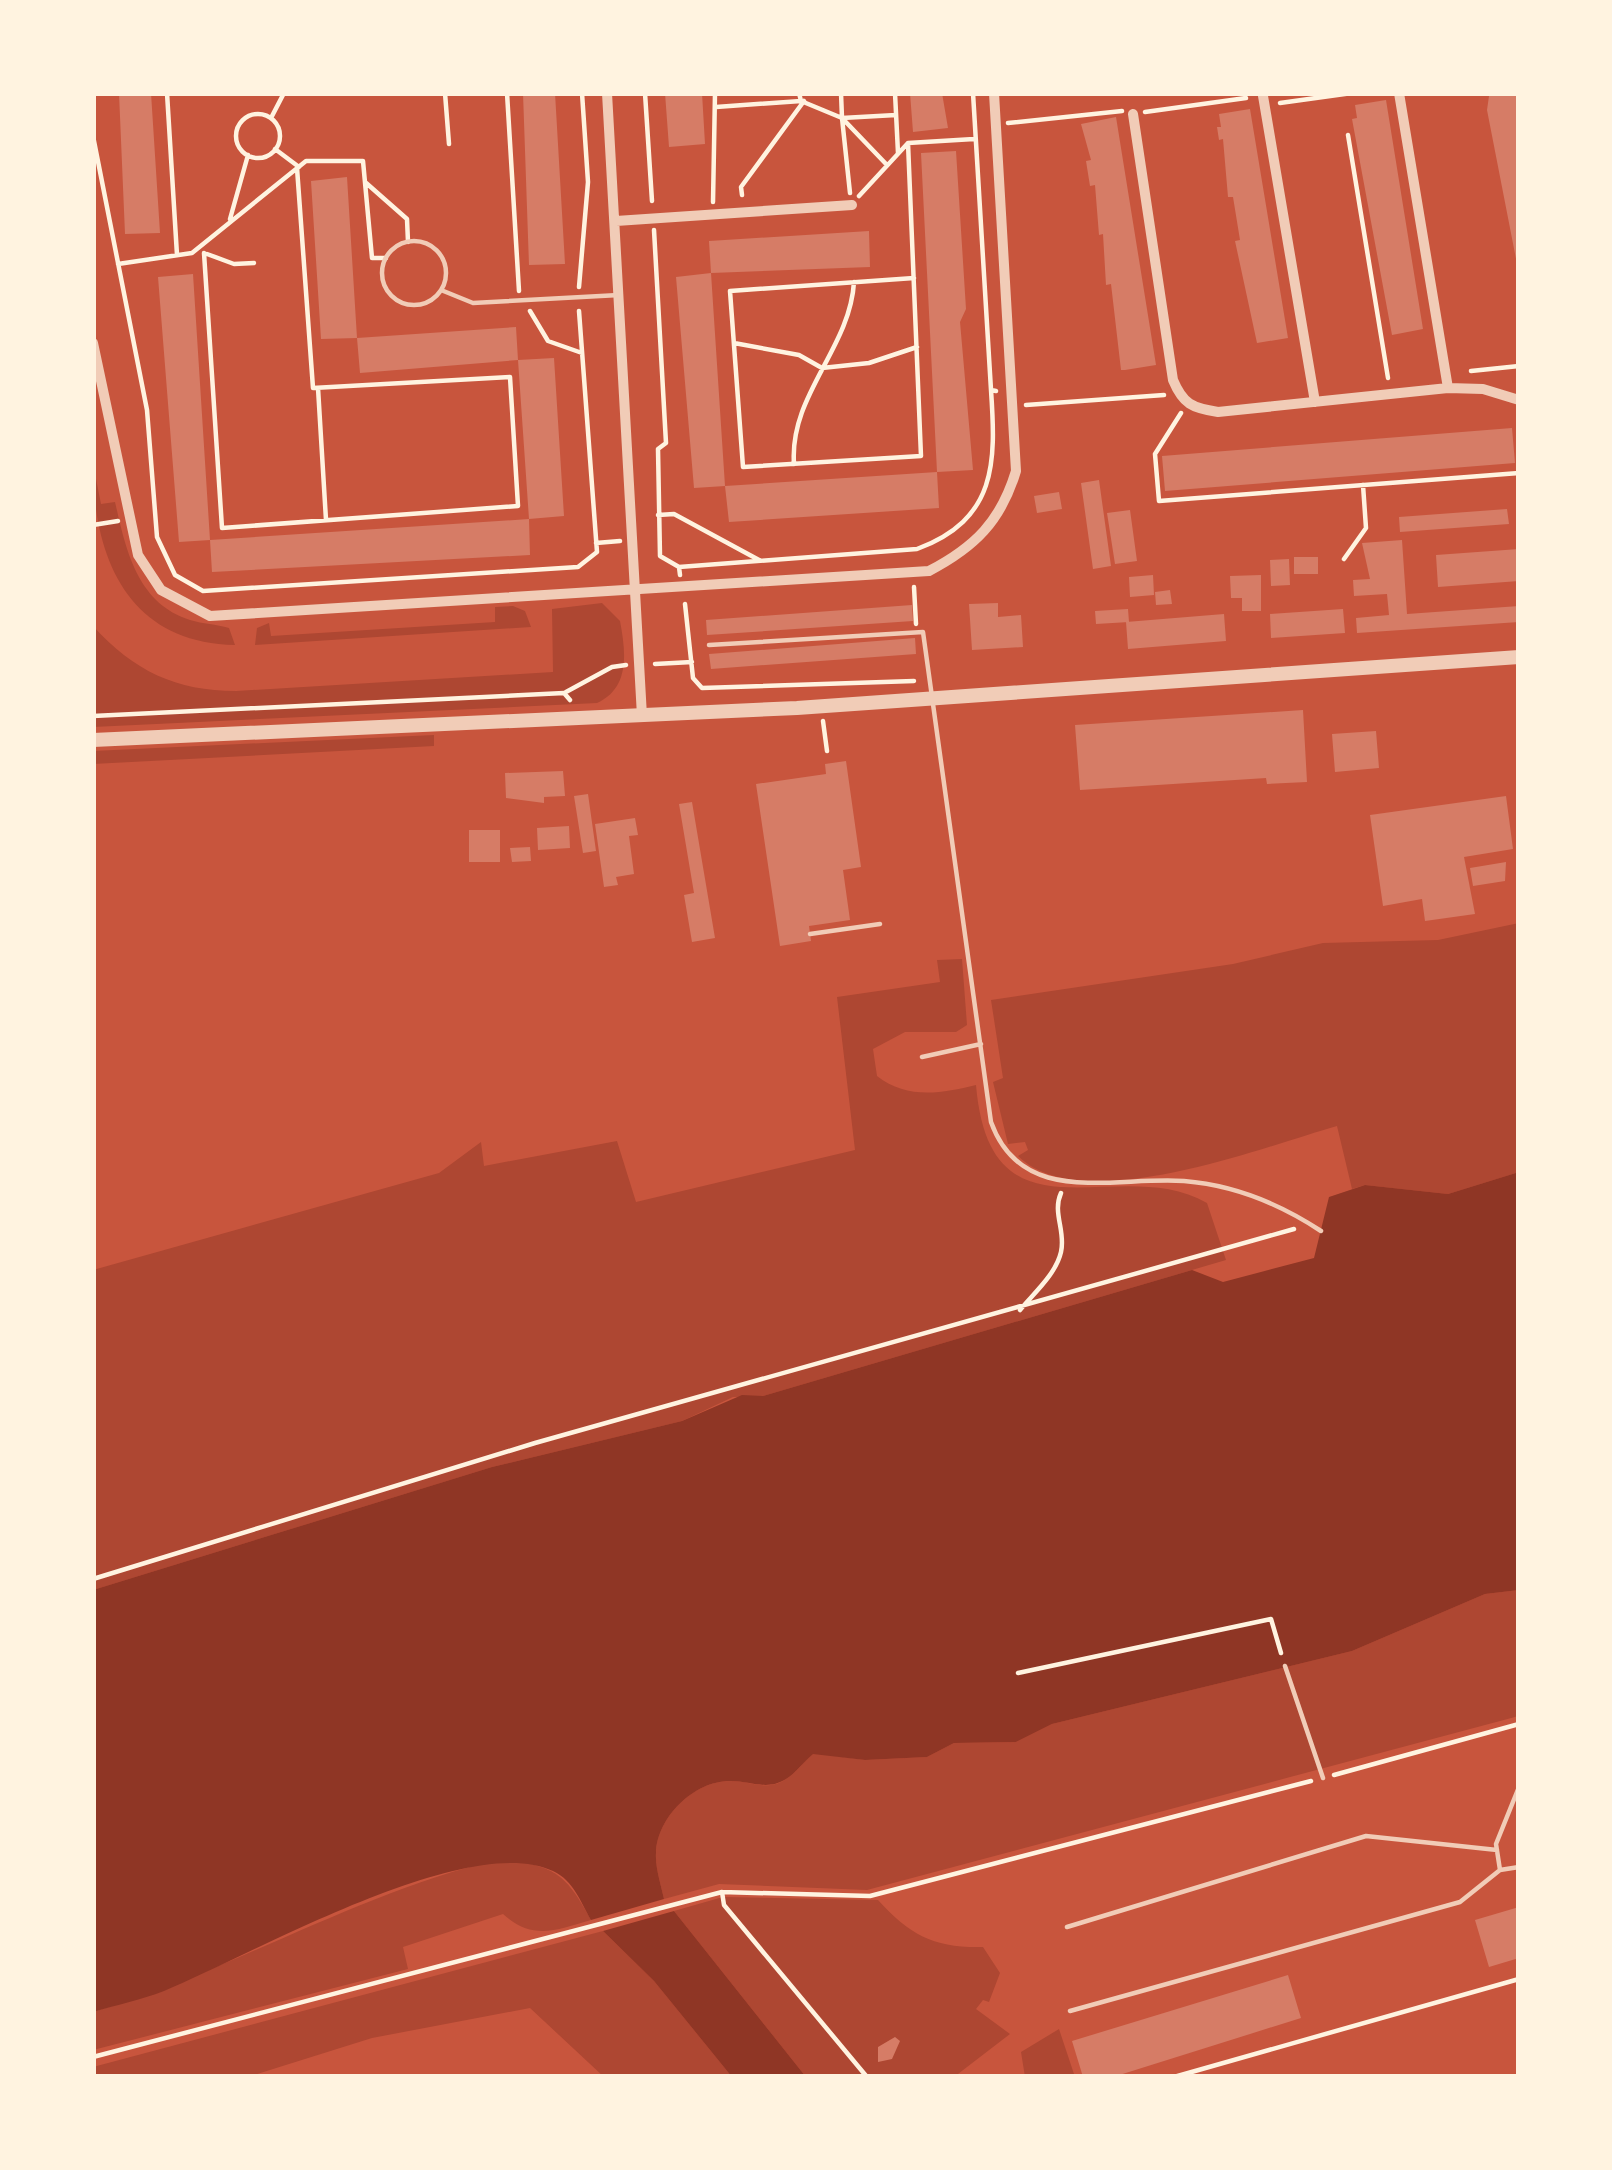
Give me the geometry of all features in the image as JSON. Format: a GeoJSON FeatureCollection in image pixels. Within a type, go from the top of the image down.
{"type":"FeatureCollection","features":[{"type":"Feature","properties":{"kind":"street"},"geometry":{"type":"LineString","coordinates":[[607,93],[642,716]]}},
{"type":"Feature","properties":{"kind":"street"},"geometry":{"type":"LineString","coordinates":[[93,343],[129,519],[147,574],[183,606],[210,616],[914,574],[970,547],[1003,509],[1016,471],[994,93]]}},
{"type":"Feature","properties":{"kind":"street"},"geometry":{"type":"LineString","coordinates":[[1399,93],[1447,382]]}},
{"type":"Feature","properties":{"kind":"street"},"geometry":{"type":"LineString","coordinates":[[1264,101],[1315,402]]}},
{"type":"Feature","properties":{"kind":"street"},"geometry":{"type":"LineString","coordinates":[[1133,114],[1183,399],[1218,412],[1391,394],[1447,382],[1519,400]]}},
{"type":"Feature","properties":{"kind":"street"},"geometry":{"type":"LineString","coordinates":[[616,221],[852,205]]}},
{"type":"Feature","properties":{"kind":"street"},"geometry":{"type":"LineString","coordinates":[[93,740],[642,716],[931,692],[1519,657]]}},
{"type":"Feature","properties":{"kind":"lane"},"geometry":{"type":"LineString","coordinates":[[408,242],[426,244],[440,255],[446,272],[441,290],[417,305],[398,301],[385,286],[386,258],[408,242]]}},
{"type":"Feature","properties":{"kind":"lane"},"geometry":{"type":"LineString","coordinates":[[441,290],[473,303],[620,295]]}},
{"type":"Feature","properties":{"kind":"lane"},"geometry":{"type":"LineString","coordinates":[[709,645],[917,629],[926,639],[998,1143],[1026,1173],[1066,1182],[1185,1181],[1276,1202],[1321,1231]]}},
{"type":"Feature","properties":{"kind":"lane"},"geometry":{"type":"LineString","coordinates":[[810,934],[880,924]]}},
{"type":"Feature","properties":{"kind":"lane"},"geometry":{"type":"LineString","coordinates":[[922,1057],[981,1044]]}},
{"type":"Feature","properties":{"kind":"lane"},"geometry":{"type":"LineString","coordinates":[[1286,1666],[1323,1778]]}},
{"type":"Feature","properties":{"kind":"lane"},"geometry":{"type":"LineString","coordinates":[[1500,1870],[1497,1850],[1519,1787]]}},
{"type":"Feature","properties":{"kind":"lane"},"geometry":{"type":"LineString","coordinates":[[1067,1927],[1366,1836],[1497,1850]]}},
{"type":"Feature","properties":{"kind":"lane"},"geometry":{"type":"LineString","coordinates":[[1070,2011],[1460,1902],[1500,1870],[1519,1867]]}},
{"type":"Feature","properties":{"kind":"path"},"geometry":{"type":"LineString","coordinates":[[167,93],[177,255]]}},
{"type":"Feature","properties":{"kind":"path"},"geometry":{"type":"LineString","coordinates":[[271,118],[284,93]]}},
{"type":"Feature","properties":{"kind":"path"},"geometry":{"type":"LineString","coordinates":[[446,93],[449,145]]}},
{"type":"Feature","properties":{"kind":"path"},"geometry":{"type":"LineString","coordinates":[[507,93],[519,301]]}},
{"type":"Feature","properties":{"kind":"path"},"geometry":{"type":"LineString","coordinates":[[93,136],[147,410],[157,536],[175,574],[202,591],[578,567],[597,552],[578,297],[588,182],[582,93]]}},
{"type":"Feature","properties":{"kind":"path"},"geometry":{"type":"LineString","coordinates":[[645,93],[666,443],[658,449],[656,465],[660,556],[679,567],[917,549],[948,534],[971,513],[994,466],[973,93]]}},
{"type":"Feature","properties":{"kind":"path"},"geometry":{"type":"LineString","coordinates":[[714,214],[715,93]]}},
{"type":"Feature","properties":{"kind":"path"},"geometry":{"type":"LineString","coordinates":[[841,93],[852,205]]}},
{"type":"Feature","properties":{"kind":"path"},"geometry":{"type":"LineString","coordinates":[[895,93],[898,153]]}},
{"type":"Feature","properties":{"kind":"path"},"geometry":{"type":"LineString","coordinates":[[1264,101],[1352,93]]}},
{"type":"Feature","properties":{"kind":"path"},"geometry":{"type":"LineString","coordinates":[[716,107],[802,98],[842,118],[887,166]]}},
{"type":"Feature","properties":{"kind":"path"},"geometry":{"type":"LineString","coordinates":[[744,212],[741,188],[802,98]]}},
{"type":"Feature","properties":{"kind":"path"},"geometry":{"type":"LineString","coordinates":[[257,114],[271,118],[280,136],[275,149],[263,157],[248,155],[236,138],[239,124],[257,114]]}},
{"type":"Feature","properties":{"kind":"path"},"geometry":{"type":"LineString","coordinates":[[842,118],[896,115]]}},
{"type":"Feature","properties":{"kind":"path"},"geometry":{"type":"LineString","coordinates":[[1348,135],[1391,394]]}},
{"type":"Feature","properties":{"kind":"path"},"geometry":{"type":"LineString","coordinates":[[852,205],[908,143],[997,138]]}},
{"type":"Feature","properties":{"kind":"path"},"geometry":{"type":"LineString","coordinates":[[908,143],[914,278],[916,347],[921,456],[743,467],[730,291],[914,278]]}},
{"type":"Feature","properties":{"kind":"path"},"geometry":{"type":"LineString","coordinates":[[204,253],[222,528],[518,506],[510,377],[313,388],[298,167],[275,149]]}},
{"type":"Feature","properties":{"kind":"path"},"geometry":{"type":"LineString","coordinates":[[230,223],[248,155]]}},
{"type":"Feature","properties":{"kind":"path"},"geometry":{"type":"LineString","coordinates":[[118,264],[196,250],[306,161],[363,161],[372,258],[386,258]]}},
{"type":"Feature","properties":{"kind":"path"},"geometry":{"type":"LineString","coordinates":[[365,182],[407,219],[408,242]]}},
{"type":"Feature","properties":{"kind":"path"},"geometry":{"type":"LineString","coordinates":[[196,250],[234,264],[254,263]]}},
{"type":"Feature","properties":{"kind":"path"},"geometry":{"type":"LineString","coordinates":[[794,464],[798,421],[847,323],[854,282]]}},
{"type":"Feature","properties":{"kind":"path"},"geometry":{"type":"LineString","coordinates":[[529,300],[530,316],[548,341],[583,353]]}},
{"type":"Feature","properties":{"kind":"path"},"geometry":{"type":"LineString","coordinates":[[734,343],[799,355],[822,368],[869,363],[916,347]]}},
{"type":"Feature","properties":{"kind":"path"},"geometry":{"type":"LineString","coordinates":[[1447,382],[1519,366]]}},
{"type":"Feature","properties":{"kind":"path"},"geometry":{"type":"LineString","coordinates":[[318,388],[326,520]]}},
{"type":"Feature","properties":{"kind":"path"},"geometry":{"type":"LineString","coordinates":[[992,390],[996,390],[998,414],[1003,414],[1001,390],[1013,390]]}},
{"type":"Feature","properties":{"kind":"path"},"geometry":{"type":"LineString","coordinates":[[1014,405],[1183,399],[1155,454],[1159,501],[1519,473]]}},
{"type":"Feature","properties":{"kind":"path"},"geometry":{"type":"LineString","coordinates":[[1344,559],[1366,528],[1363,485]]}},
{"type":"Feature","properties":{"kind":"path"},"geometry":{"type":"LineString","coordinates":[[658,515],[674,514],[759,561]]}},
{"type":"Feature","properties":{"kind":"path"},"geometry":{"type":"LineString","coordinates":[[93,525],[129,519]]}},
{"type":"Feature","properties":{"kind":"path"},"geometry":{"type":"LineString","coordinates":[[679,567],[693,678],[702,688],[904,679],[931,692]]}},
{"type":"Feature","properties":{"kind":"path"},"geometry":{"type":"LineString","coordinates":[[914,574],[917,629]]}},
{"type":"Feature","properties":{"kind":"path"},"geometry":{"type":"LineString","coordinates":[[93,716],[564,693],[585,718]]}},
{"type":"Feature","properties":{"kind":"path"},"geometry":{"type":"LineString","coordinates":[[823,721],[827,751]]}},
{"type":"Feature","properties":{"kind":"path"},"geometry":{"type":"LineString","coordinates":[[1020,1310],[1055,1268],[1062,1249],[1055,1205],[1066,1182]]}},
{"type":"Feature","properties":{"kind":"path"},"geometry":{"type":"LineString","coordinates":[[93,1579],[535,1443],[1020,1310],[1311,1224]]}},
{"type":"Feature","properties":{"kind":"path"},"geometry":{"type":"LineString","coordinates":[[1018,1673],[1270,1618],[1286,1666]]}},
{"type":"Feature","properties":{"kind":"path"},"geometry":{"type":"LineString","coordinates":[[93,2057],[722,1892],[870,1896],[1519,1724]]}},
{"type":"Feature","properties":{"kind":"path"},"geometry":{"type":"LineString","coordinates":[[722,1892],[724,1905],[867,2077]]}},
{"type":"Feature","properties":{"kind":"path"},"geometry":{"type":"LineString","coordinates":[[1174,2077],[1519,1979]]}},
{"type":"Feature","properties":{"kind":"path"},"geometry":{"type":"LineString","coordinates":[[1201,2077],[1212,2067]]}},
{"type":"Feature","properties":{"kind":"shaded area"},"geometry":{"type":"Polygon","coordinates":[[[93,464],[101,504],[115,502],[130,556],[146,588],[172,612],[229,628],[235,645],[198,641],[168,629],[143,612],[124,589],[100,532],[93,464]]]}},
{"type":"Feature","properties":{"kind":"shaded area"},"geometry":{"type":"Polygon","coordinates":[[[602,603],[620,621],[624,657],[615,688],[597,703],[93,727],[93,626],[124,655],[157,675],[194,687],[236,691],[553,672],[552,609],[602,603]]]}},
{"type":"Feature","properties":{"kind":"shaded area"},"geometry":{"type":"Polygon","coordinates":[[[495,607],[525,611],[531,627],[255,645],[257,628],[269,623],[271,636],[495,622],[495,607]]]}},
{"type":"Feature","properties":{"kind":"shaded area"},"geometry":{"type":"Polygon","coordinates":[[[434,735],[434,746],[93,764],[93,751],[434,735]]]}},
{"type":"Feature","properties":{"kind":"shaded area"},"geometry":{"type":"Polygon","coordinates":[[[1519,923],[1519,1172],[1448,1194],[1365,1185],[1352,1189],[1337,1126],[1220,1161],[1127,1180],[1084,1181],[1047,1174],[1018,1156],[1028,1150],[1025,1142],[1008,1144],[993,1082],[1003,1078],[991,1000],[1233,964],[1323,943],[1438,940],[1519,923]]]}},
{"type":"Feature","properties":{"kind":"shaded area"},"geometry":{"type":"Polygon","coordinates":[[[962,959],[967,1025],[956,1032],[905,1032],[873,1049],[877,1076],[912,1091],[976,1085],[986,1136],[1005,1166],[1032,1182],[1172,1190],[1207,1203],[1226,1260],[763,1396],[733,1397],[682,1421],[492,1467],[93,1590],[93,1270],[439,1173],[481,1142],[484,1166],[617,1141],[636,1202],[855,1150],[837,997],[940,982],[937,960],[962,959]]]}},
{"type":"Feature","properties":{"kind":"shaded area"},"geometry":{"type":"Polygon","coordinates":[[[1519,1172],[1519,1590],[1485,1594],[1352,1651],[1052,1724],[1016,1742],[954,1743],[927,1757],[865,1760],[813,1754],[779,1783],[717,1782],[680,1803],[663,1826],[656,1864],[664,1899],[591,1920],[571,1886],[553,1871],[515,1863],[468,1868],[358,1902],[164,1991],[93,2012],[93,1590],[492,1467],[682,1421],[742,1395],[763,1396],[1192,1270],[1223,1282],[1314,1258],[1329,1197],[1365,1185],[1448,1194],[1519,1172]]]}},
{"type":"Feature","properties":{"kind":"shaded area"},"geometry":{"type":"Polygon","coordinates":[[[1519,1590],[1519,1715],[1515,1717],[867,1890],[719,1884],[664,1899],[656,1864],[663,1826],[680,1803],[717,1782],[779,1783],[813,1753],[865,1760],[927,1757],[954,1743],[1016,1742],[1052,1724],[1352,1651],[1485,1594],[1519,1590]]]}},
{"type":"Feature","properties":{"kind":"shaded area"},"geometry":{"type":"Polygon","coordinates":[[[500,1859],[556,1874],[591,1920],[556,1930],[535,1930],[503,1914],[403,1947],[408,1969],[93,2050],[93,2012],[195,1976],[396,1891],[500,1859]]]}},
{"type":"Feature","properties":{"kind":"shaded area"},"geometry":{"type":"Polygon","coordinates":[[[723,1897],[878,1900],[924,1937],[983,1947],[1000,1973],[989,2002],[983,2000],[976,2009],[1010,2034],[954,2077],[806,2077],[674,1911],[723,1897]]]}},
{"type":"Feature","properties":{"kind":"shaded area"},"geometry":{"type":"Polygon","coordinates":[[[674,1911],[806,2077],[732,2077],[654,1981],[603,1931],[674,1911]]]}},
{"type":"Feature","properties":{"kind":"shaded area"},"geometry":{"type":"Polygon","coordinates":[[[603,1931],[654,1981],[732,2077],[604,2077],[530,2008],[372,2038],[248,2077],[93,2077],[93,2067],[603,1931]]]}},
{"type":"Feature","properties":{"kind":"shaded area"},"geometry":{"type":"Polygon","coordinates":[[[1059,2029],[1075,2077],[1025,2077],[1021,2052],[1059,2029]]]}},
{"type":"Feature","properties":{"kind":"building"},"geometry":{"type":"Polygon","coordinates":[[[119,93],[151,93],[160,233],[125,234],[119,93]]]}},
{"type":"Feature","properties":{"kind":"building"},"geometry":{"type":"Polygon","coordinates":[[[523,93],[555,93],[565,264],[529,265],[523,93]]]}},
{"type":"Feature","properties":{"kind":"building"},"geometry":{"type":"Polygon","coordinates":[[[665,93],[702,93],[705,144],[669,147],[665,93]]]}},
{"type":"Feature","properties":{"kind":"building"},"geometry":{"type":"Polygon","coordinates":[[[910,93],[942,93],[948,128],[913,132],[910,93]]]}},
{"type":"Feature","properties":{"kind":"building"},"geometry":{"type":"Polygon","coordinates":[[[1519,93],[1517,264],[1487,110],[1489,96],[1519,93]]]}},
{"type":"Feature","properties":{"kind":"building"},"geometry":{"type":"Polygon","coordinates":[[[1386,100],[1423,329],[1392,335],[1352,119],[1357,118],[1355,105],[1386,100]]]}},
{"type":"Feature","properties":{"kind":"building"},"geometry":{"type":"Polygon","coordinates":[[[1250,109],[1288,338],[1257,343],[1235,241],[1240,240],[1233,197],[1228,197],[1223,139],[1219,140],[1217,127],[1221,127],[1219,114],[1250,109]]]}},
{"type":"Feature","properties":{"kind":"building"},"geometry":{"type":"Polygon","coordinates":[[[1116,117],[1156,365],[1125,370],[1121,370],[1095,185],[1090,186],[1086,161],[1091,160],[1081,124],[1116,117]]]}},
{"type":"Feature","properties":{"kind":"building"},"geometry":{"type":"Polygon","coordinates":[[[956,151],[966,309],[960,322],[973,470],[937,472],[921,153],[956,151]]]}},
{"type":"Feature","properties":{"kind":"building"},"geometry":{"type":"Polygon","coordinates":[[[347,177],[357,338],[321,339],[311,181],[347,177]]]}},
{"type":"Feature","properties":{"kind":"building"},"geometry":{"type":"Polygon","coordinates":[[[869,231],[870,267],[711,273],[709,241],[869,231]]]}},
{"type":"Feature","properties":{"kind":"building"},"geometry":{"type":"Polygon","coordinates":[[[711,273],[725,486],[694,488],[676,277],[711,273]]]}},
{"type":"Feature","properties":{"kind":"building"},"geometry":{"type":"Polygon","coordinates":[[[193,274],[210,540],[179,542],[158,277],[193,274]]]}},
{"type":"Feature","properties":{"kind":"building"},"geometry":{"type":"Polygon","coordinates":[[[516,327],[518,360],[360,373],[357,338],[516,327]]]}},
{"type":"Feature","properties":{"kind":"building"},"geometry":{"type":"Polygon","coordinates":[[[554,358],[564,516],[529,519],[518,360],[554,358]]]}},
{"type":"Feature","properties":{"kind":"building"},"geometry":{"type":"Polygon","coordinates":[[[1512,428],[1515,463],[1165,491],[1162,456],[1512,428]]]}},
{"type":"Feature","properties":{"kind":"building"},"geometry":{"type":"Polygon","coordinates":[[[937,472],[939,508],[729,522],[725,486],[937,472]]]}},
{"type":"Feature","properties":{"kind":"building"},"geometry":{"type":"Polygon","coordinates":[[[1099,480],[1111,566],[1093,569],[1081,483],[1099,480]]]}},
{"type":"Feature","properties":{"kind":"building"},"geometry":{"type":"Polygon","coordinates":[[[1059,492],[1062,509],[1037,513],[1034,496],[1059,492]]]}},
{"type":"Feature","properties":{"kind":"building"},"geometry":{"type":"Polygon","coordinates":[[[1507,509],[1509,524],[1400,532],[1399,517],[1507,509]]]}},
{"type":"Feature","properties":{"kind":"building"},"geometry":{"type":"Polygon","coordinates":[[[1130,510],[1137,561],[1115,564],[1107,513],[1130,510]]]}},
{"type":"Feature","properties":{"kind":"building"},"geometry":{"type":"Polygon","coordinates":[[[529,519],[530,555],[212,572],[210,540],[529,519]]]}},
{"type":"Feature","properties":{"kind":"building"},"geometry":{"type":"Polygon","coordinates":[[[1402,540],[1407,614],[1519,606],[1519,622],[1357,633],[1356,618],[1389,615],[1387,594],[1354,596],[1353,580],[1370,579],[1362,543],[1402,540]]]}},
{"type":"Feature","properties":{"kind":"building"},"geometry":{"type":"Polygon","coordinates":[[[1519,549],[1519,581],[1438,587],[1436,555],[1519,549]]]}},
{"type":"Feature","properties":{"kind":"building"},"geometry":{"type":"Polygon","coordinates":[[[1294,557],[1318,557],[1318,574],[1294,574],[1294,557]]]}},
{"type":"Feature","properties":{"kind":"building"},"geometry":{"type":"Polygon","coordinates":[[[1289,559],[1290,585],[1271,586],[1270,560],[1289,559]]]}},
{"type":"Feature","properties":{"kind":"building"},"geometry":{"type":"Polygon","coordinates":[[[1153,575],[1154,595],[1130,597],[1129,577],[1153,575]]]}},
{"type":"Feature","properties":{"kind":"building"},"geometry":{"type":"Polygon","coordinates":[[[1261,575],[1261,611],[1242,611],[1242,598],[1231,598],[1230,576],[1261,575]]]}},
{"type":"Feature","properties":{"kind":"building"},"geometry":{"type":"Polygon","coordinates":[[[1170,590],[1172,604],[1156,605],[1155,592],[1170,590]]]}},
{"type":"Feature","properties":{"kind":"building"},"geometry":{"type":"Polygon","coordinates":[[[998,603],[998,617],[1021,615],[1023,647],[972,650],[969,604],[998,603]]]}},
{"type":"Feature","properties":{"kind":"building"},"geometry":{"type":"Polygon","coordinates":[[[912,605],[913,621],[707,635],[706,620],[912,605]]]}},
{"type":"Feature","properties":{"kind":"building"},"geometry":{"type":"Polygon","coordinates":[[[1128,609],[1129,622],[1096,624],[1095,611],[1128,609]]]}},
{"type":"Feature","properties":{"kind":"building"},"geometry":{"type":"Polygon","coordinates":[[[1343,609],[1345,633],[1271,638],[1270,614],[1343,609]]]}},
{"type":"Feature","properties":{"kind":"building"},"geometry":{"type":"Polygon","coordinates":[[[1224,614],[1226,641],[1128,649],[1126,622],[1224,614]]]}},
{"type":"Feature","properties":{"kind":"building"},"geometry":{"type":"Polygon","coordinates":[[[915,638],[916,654],[711,669],[709,654],[915,638]]]}},
{"type":"Feature","properties":{"kind":"building"},"geometry":{"type":"Polygon","coordinates":[[[1303,710],[1307,782],[1267,784],[1266,778],[1080,790],[1075,725],[1303,710]]]}},
{"type":"Feature","properties":{"kind":"building"},"geometry":{"type":"Polygon","coordinates":[[[1376,731],[1379,768],[1335,772],[1332,734],[1376,731]]]}},
{"type":"Feature","properties":{"kind":"building"},"geometry":{"type":"Polygon","coordinates":[[[846,761],[861,867],[843,870],[850,920],[809,926],[811,941],[780,946],[756,784],[826,774],[825,764],[846,761]]]}},
{"type":"Feature","properties":{"kind":"building"},"geometry":{"type":"Polygon","coordinates":[[[563,771],[565,796],[544,797],[544,803],[506,798],[505,773],[563,771]]]}},
{"type":"Feature","properties":{"kind":"building"},"geometry":{"type":"Polygon","coordinates":[[[588,794],[596,851],[583,853],[574,796],[588,794]]]}},
{"type":"Feature","properties":{"kind":"building"},"geometry":{"type":"Polygon","coordinates":[[[1506,796],[1513,849],[1464,857],[1475,914],[1425,921],[1422,899],[1383,906],[1370,815],[1506,796]]]}},
{"type":"Feature","properties":{"kind":"building"},"geometry":{"type":"Polygon","coordinates":[[[692,802],[715,938],[692,942],[684,895],[694,893],[679,804],[692,802]]]}},
{"type":"Feature","properties":{"kind":"building"},"geometry":{"type":"Polygon","coordinates":[[[635,818],[638,835],[629,836],[634,874],[616,877],[618,885],[604,887],[595,824],[635,818]]]}},
{"type":"Feature","properties":{"kind":"building"},"geometry":{"type":"Polygon","coordinates":[[[569,826],[570,848],[538,850],[537,828],[569,826]]]}},
{"type":"Feature","properties":{"kind":"building"},"geometry":{"type":"Polygon","coordinates":[[[469,830],[500,830],[500,862],[469,862],[469,830]]]}},
{"type":"Feature","properties":{"kind":"building"},"geometry":{"type":"Polygon","coordinates":[[[530,847],[531,861],[512,862],[510,848],[530,847]]]}},
{"type":"Feature","properties":{"kind":"building"},"geometry":{"type":"Polygon","coordinates":[[[1506,862],[1505,881],[1473,886],[1470,868],[1506,862]]]}},
{"type":"Feature","properties":{"kind":"building"},"geometry":{"type":"Polygon","coordinates":[[[1519,1907],[1519,1958],[1489,1967],[1475,1920],[1519,1907]]]}},
{"type":"Feature","properties":{"kind":"building"},"geometry":{"type":"Polygon","coordinates":[[[1288,1975],[1301,2018],[1113,2077],[1083,2077],[1072,2041],[1288,1975]]]}},
{"type":"Feature","properties":{"kind":"building"},"geometry":{"type":"Polygon","coordinates":[[[895,2037],[900,2041],[892,2059],[878,2062],[878,2047],[895,2037]]]}}]}
